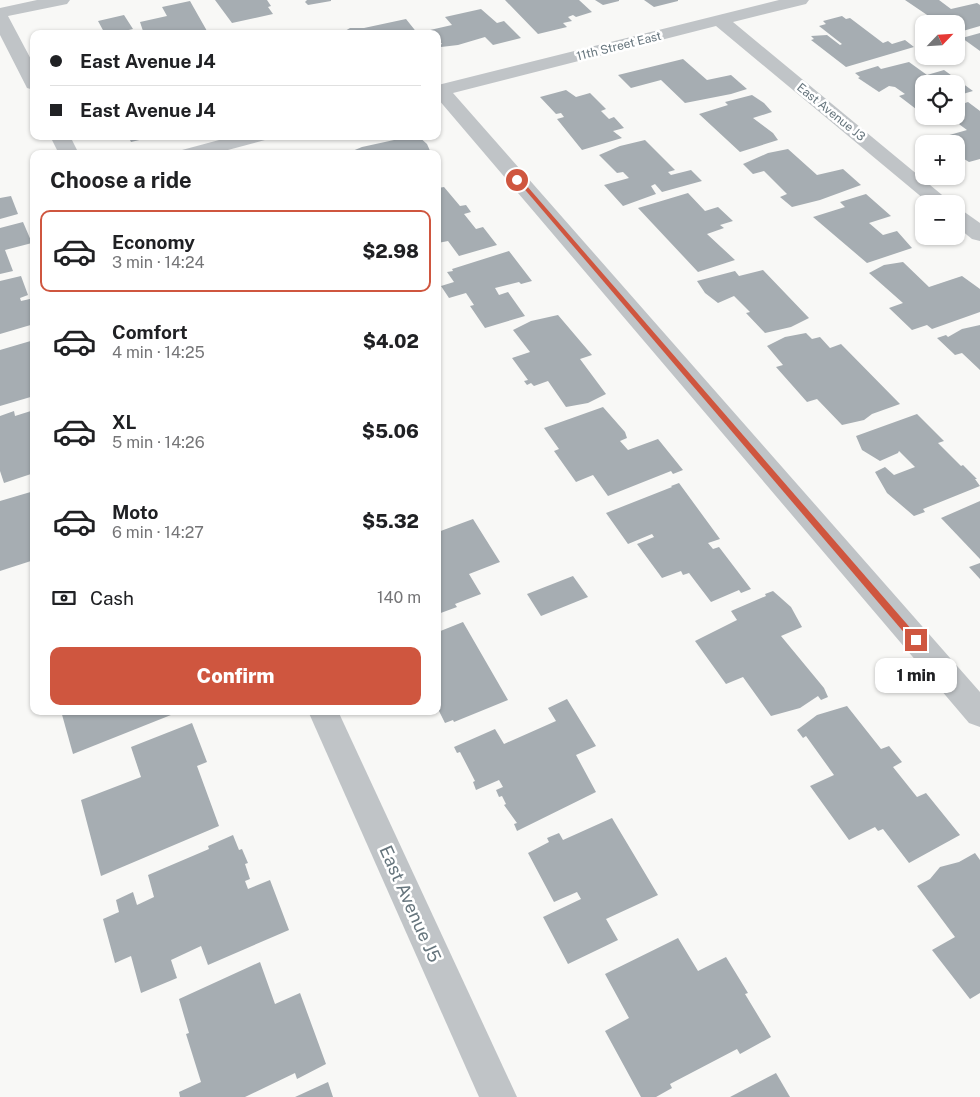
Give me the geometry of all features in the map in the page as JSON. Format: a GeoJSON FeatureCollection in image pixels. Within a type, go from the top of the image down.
{"type":"FeatureCollection","features":[{"type":"Feature","properties":{"kind":"street"},"geometry":{"type":"LineString","coordinates":[[0,13],[61,0]]}},
{"type":"Feature","properties":{"kind":"street","name":"11th Street East"},"geometry":{"type":"LineString","coordinates":[[441,90],[800,0]]}},
{"type":"Feature","properties":{"kind":"street"},"geometry":{"type":"LineString","coordinates":[[0,17],[30,76]]}},
{"type":"Feature","properties":{"kind":"street","name":"East Avenue J3"},"geometry":{"type":"LineString","coordinates":[[719,20],[932,195]]}},
{"type":"Feature","properties":{"kind":"street"},"geometry":{"type":"LineString","coordinates":[[441,93],[980,714]]}},
{"type":"Feature","properties":{"kind":"street"},"geometry":{"type":"LineString","coordinates":[[204,150],[243,140]]}},
{"type":"Feature","properties":{"kind":"street"},"geometry":{"type":"LineString","coordinates":[[965,222],[980,234]]}},
{"type":"Feature","properties":{"kind":"street","name":"East Avenue J5"},"geometry":{"type":"LineString","coordinates":[[325,715],[498,1097]]}},
{"type":"Feature","properties":{"kind":"building"},"geometry":{"type":"Polygon","coordinates":[[[215,0],[267,0],[271,6],[268,7],[273,14],[232,23],[215,0]]]}},
{"type":"Feature","properties":{"kind":"building"},"geometry":{"type":"Polygon","coordinates":[[[307,0],[331,1],[308,5],[305,2],[307,0]]]}},
{"type":"Feature","properties":{"kind":"building"},"geometry":{"type":"Polygon","coordinates":[[[505,0],[579,0],[592,12],[576,17],[573,15],[568,17],[572,21],[563,23],[567,27],[538,34],[505,0]]]}},
{"type":"Feature","properties":{"kind":"building"},"geometry":{"type":"Polygon","coordinates":[[[595,0],[619,0],[619,1],[603,5],[595,0]]]}},
{"type":"Feature","properties":{"kind":"building"},"geometry":{"type":"Polygon","coordinates":[[[644,0],[678,0],[678,1],[654,7],[644,0]]]}},
{"type":"Feature","properties":{"kind":"building"},"geometry":{"type":"Polygon","coordinates":[[[905,0],[939,0],[951,9],[977,3],[980,5],[980,26],[965,30],[965,15],[927,15],[905,0]]]}},
{"type":"Feature","properties":{"kind":"building"},"geometry":{"type":"Polygon","coordinates":[[[190,1],[206,30],[143,30],[140,22],[167,16],[162,7],[190,1]]]}},
{"type":"Feature","properties":{"kind":"building"},"geometry":{"type":"Polygon","coordinates":[[[481,9],[497,23],[504,21],[521,38],[493,45],[485,37],[458,45],[441,47],[441,30],[430,30],[452,25],[445,17],[481,9]]]}},
{"type":"Feature","properties":{"kind":"building"},"geometry":{"type":"Polygon","coordinates":[[[124,15],[133,29],[103,30],[98,21],[124,15]]]}},
{"type":"Feature","properties":{"kind":"building"},"geometry":{"type":"Polygon","coordinates":[[[842,16],[846,19],[850,18],[883,43],[888,41],[892,44],[905,40],[914,47],[846,67],[811,40],[814,39],[811,36],[827,35],[840,45],[842,44],[819,26],[826,24],[823,21],[842,16]]]}},
{"type":"Feature","properties":{"kind":"building"},"geometry":{"type":"Polygon","coordinates":[[[406,19],[415,30],[347,30],[350,28],[364,28],[406,19]]]}},
{"type":"Feature","properties":{"kind":"building"},"geometry":{"type":"Polygon","coordinates":[[[980,33],[980,51],[965,40],[965,37],[980,33]]]}},
{"type":"Feature","properties":{"kind":"building"},"geometry":{"type":"Polygon","coordinates":[[[683,59],[707,80],[731,75],[747,89],[685,103],[661,80],[631,88],[618,75],[683,59]]]}},
{"type":"Feature","properties":{"kind":"building"},"geometry":{"type":"Polygon","coordinates":[[[909,62],[927,75],[915,75],[915,108],[899,96],[905,94],[895,87],[889,86],[879,92],[858,78],[860,77],[855,73],[878,66],[881,69],[909,62]]]}},
{"type":"Feature","properties":{"kind":"building"},"geometry":{"type":"Polygon","coordinates":[[[944,70],[951,75],[927,75],[944,70]]]}},
{"type":"Feature","properties":{"kind":"building"},"geometry":{"type":"Polygon","coordinates":[[[965,85],[973,91],[965,93],[965,85]]]}},
{"type":"Feature","properties":{"kind":"building"},"geometry":{"type":"Polygon","coordinates":[[[566,90],[576,97],[590,93],[606,109],[601,111],[609,119],[614,117],[624,128],[613,131],[622,138],[582,150],[557,119],[564,117],[561,113],[556,114],[540,97],[566,90]]]}},
{"type":"Feature","properties":{"kind":"building"},"geometry":{"type":"Polygon","coordinates":[[[752,95],[764,103],[772,112],[753,118],[773,133],[778,140],[740,152],[699,114],[728,105],[725,102],[752,95]]]}},
{"type":"Feature","properties":{"kind":"building"},"geometry":{"type":"Polygon","coordinates":[[[968,102],[980,111],[980,159],[969,162],[965,160],[965,135],[950,135],[967,130],[960,125],[965,125],[965,103],[968,102]]]}},
{"type":"Feature","properties":{"kind":"building"},"geometry":{"type":"Polygon","coordinates":[[[394,140],[422,140],[430,150],[355,150],[394,140]]]}},
{"type":"Feature","properties":{"kind":"building"},"geometry":{"type":"Polygon","coordinates":[[[645,140],[675,170],[668,172],[671,175],[691,170],[702,181],[662,192],[655,184],[651,186],[656,194],[623,206],[604,185],[629,178],[623,172],[617,173],[599,155],[620,146],[645,140]]]}},
{"type":"Feature","properties":{"kind":"building"},"geometry":{"type":"Polygon","coordinates":[[[788,149],[817,175],[843,169],[861,185],[820,200],[792,207],[780,197],[787,194],[764,171],[753,174],[743,164],[768,153],[788,149]]]}},
{"type":"Feature","properties":{"kind":"building"},"geometry":{"type":"Polygon","coordinates":[[[444,187],[460,206],[466,205],[471,212],[464,214],[476,229],[483,227],[497,245],[459,256],[448,241],[441,242],[441,188],[444,187]]]}},
{"type":"Feature","properties":{"kind":"building"},"geometry":{"type":"Polygon","coordinates":[[[688,193],[705,211],[718,207],[733,221],[720,225],[724,228],[707,234],[735,260],[698,272],[638,208],[688,193]]]}},
{"type":"Feature","properties":{"kind":"building"},"geometry":{"type":"Polygon","coordinates":[[[866,194],[891,216],[869,223],[883,235],[897,231],[912,248],[867,263],[813,217],[845,207],[840,202],[866,194]]]}},
{"type":"Feature","properties":{"kind":"building"},"geometry":{"type":"Polygon","coordinates":[[[11,196],[18,214],[0,219],[0,198],[11,196]]]}},
{"type":"Feature","properties":{"kind":"building"},"geometry":{"type":"Polygon","coordinates":[[[23,222],[30,238],[30,244],[5,250],[13,271],[0,274],[0,228],[23,222]]]}},
{"type":"Feature","properties":{"kind":"building"},"geometry":{"type":"Polygon","coordinates":[[[509,251],[532,281],[495,288],[499,295],[508,292],[525,316],[485,328],[470,306],[474,305],[466,293],[449,298],[441,286],[454,282],[447,272],[453,271],[452,269],[509,251]]]}},
{"type":"Feature","properties":{"kind":"building"},"geometry":{"type":"Polygon","coordinates":[[[903,262],[929,287],[962,276],[980,289],[980,312],[932,329],[927,325],[912,330],[889,308],[903,303],[869,273],[884,265],[903,262]]]}},
{"type":"Feature","properties":{"kind":"building"},"geometry":{"type":"Polygon","coordinates":[[[763,270],[809,318],[791,327],[765,333],[746,313],[750,312],[734,296],[718,303],[705,293],[697,281],[735,271],[739,276],[763,270]]]}},
{"type":"Feature","properties":{"kind":"building"},"geometry":{"type":"Polygon","coordinates":[[[21,276],[28,295],[20,298],[21,301],[30,299],[30,325],[0,334],[0,281],[21,276]]]}},
{"type":"Feature","properties":{"kind":"building"},"geometry":{"type":"Polygon","coordinates":[[[558,315],[592,355],[580,359],[606,394],[588,403],[566,407],[548,381],[534,386],[531,383],[527,385],[524,381],[528,380],[512,358],[530,352],[513,330],[531,321],[558,315]]]}},
{"type":"Feature","properties":{"kind":"building"},"geometry":{"type":"Polygon","coordinates":[[[980,325],[980,370],[962,353],[955,355],[937,338],[946,335],[948,337],[962,329],[980,325]]]}},
{"type":"Feature","properties":{"kind":"building"},"geometry":{"type":"Polygon","coordinates":[[[806,333],[812,339],[820,337],[830,348],[841,344],[900,404],[872,414],[864,420],[842,425],[817,399],[807,402],[776,367],[783,365],[767,346],[785,337],[806,333]]]}},
{"type":"Feature","properties":{"kind":"building"},"geometry":{"type":"Polygon","coordinates":[[[30,341],[30,397],[0,406],[0,350],[30,341]]]}},
{"type":"Feature","properties":{"kind":"building"},"geometry":{"type":"Polygon","coordinates":[[[603,407],[625,432],[627,438],[620,441],[628,450],[658,439],[683,470],[673,474],[671,471],[608,496],[593,475],[576,482],[554,451],[559,449],[544,428],[603,407]]]}},
{"type":"Feature","properties":{"kind":"building"},"geometry":{"type":"Polygon","coordinates":[[[14,411],[15,416],[30,411],[30,474],[4,483],[0,471],[0,416],[14,411]]]}},
{"type":"Feature","properties":{"kind":"building"},"geometry":{"type":"Polygon","coordinates":[[[917,414],[944,441],[938,443],[977,479],[975,479],[980,486],[923,509],[925,512],[914,516],[887,493],[875,472],[885,467],[894,475],[915,467],[899,451],[880,461],[862,450],[856,436],[917,414]]]}},
{"type":"Feature","properties":{"kind":"building"},"geometry":{"type":"Polygon","coordinates":[[[679,483],[720,539],[708,543],[713,549],[719,547],[751,589],[741,593],[739,590],[711,602],[689,573],[683,575],[681,571],[662,578],[637,544],[654,537],[652,534],[628,544],[606,513],[679,483]]]}},
{"type":"Feature","properties":{"kind":"building"},"geometry":{"type":"Polygon","coordinates":[[[30,492],[30,561],[0,571],[0,501],[30,492]]]}},
{"type":"Feature","properties":{"kind":"building"},"geometry":{"type":"Polygon","coordinates":[[[980,501],[980,559],[941,518],[980,501]]]}},
{"type":"Feature","properties":{"kind":"building"},"geometry":{"type":"Polygon","coordinates":[[[473,519],[500,562],[469,574],[481,594],[455,604],[457,607],[441,613],[441,531],[473,519]]]}},
{"type":"Feature","properties":{"kind":"building"},"geometry":{"type":"Polygon","coordinates":[[[980,563],[980,579],[969,567],[980,563]]]}},
{"type":"Feature","properties":{"kind":"building"},"geometry":{"type":"Polygon","coordinates":[[[573,576],[588,597],[541,616],[527,594],[573,576]]]}},
{"type":"Feature","properties":{"kind":"building"},"geometry":{"type":"Polygon","coordinates":[[[773,591],[791,607],[802,627],[781,636],[824,688],[828,697],[821,700],[818,696],[800,708],[771,716],[743,677],[726,684],[695,641],[737,620],[731,611],[766,596],[765,594],[773,591]]]}},
{"type":"Feature","properties":{"kind":"building"},"geometry":{"type":"Polygon","coordinates":[[[463,622],[508,700],[454,722],[453,720],[445,723],[441,715],[441,631],[463,622]]]}},
{"type":"Feature","properties":{"kind":"building"},"geometry":{"type":"Polygon","coordinates":[[[567,699],[596,746],[576,755],[596,792],[517,831],[514,824],[517,823],[504,805],[506,804],[502,796],[499,797],[496,790],[503,787],[499,780],[476,790],[473,782],[475,781],[460,752],[457,753],[454,747],[495,729],[504,744],[556,721],[548,708],[567,699]]]}},
{"type":"Feature","properties":{"kind":"building"},"geometry":{"type":"Polygon","coordinates":[[[847,706],[881,749],[889,746],[902,762],[893,767],[917,797],[926,793],[960,835],[909,863],[883,829],[878,831],[875,827],[849,840],[810,786],[834,775],[806,736],[803,738],[797,730],[817,715],[847,706]]]}},
{"type":"Feature","properties":{"kind":"building"},"geometry":{"type":"Polygon","coordinates":[[[62,715],[171,715],[73,754],[62,715]]]}},
{"type":"Feature","properties":{"kind":"building"},"geometry":{"type":"Polygon","coordinates":[[[192,723],[207,762],[197,766],[219,826],[101,876],[81,800],[141,777],[131,747],[192,723]]]}},
{"type":"Feature","properties":{"kind":"building"},"geometry":{"type":"Polygon","coordinates":[[[612,818],[658,895],[606,919],[618,940],[568,964],[543,917],[581,899],[577,892],[554,902],[528,853],[549,842],[547,838],[559,833],[563,840],[612,818]]]}},
{"type":"Feature","properties":{"kind":"building"},"geometry":{"type":"Polygon","coordinates":[[[233,835],[239,850],[242,849],[248,863],[245,864],[250,879],[245,881],[248,889],[270,880],[289,930],[208,965],[201,946],[171,960],[177,978],[141,993],[131,956],[115,963],[103,919],[119,912],[116,900],[133,892],[137,905],[154,897],[148,875],[209,849],[208,846],[233,835]]]}},
{"type":"Feature","properties":{"kind":"building"},"geometry":{"type":"Polygon","coordinates":[[[975,853],[980,860],[980,993],[970,999],[932,950],[955,937],[917,886],[930,879],[940,867],[959,862],[975,853]]]}},
{"type":"Feature","properties":{"kind":"building"},"geometry":{"type":"Polygon","coordinates":[[[678,938],[698,971],[726,957],[748,993],[745,994],[771,1037],[740,1054],[737,1049],[670,1084],[672,1088],[656,1097],[641,1097],[605,1031],[629,1018],[605,974],[678,938]]]}},
{"type":"Feature","properties":{"kind":"building"},"geometry":{"type":"Polygon","coordinates":[[[260,962],[275,1004],[300,993],[326,1064],[297,1079],[295,1073],[245,1097],[180,1097],[179,1092],[201,1082],[186,1034],[189,1033],[179,999],[260,962]]]}},
{"type":"Feature","properties":{"kind":"building"},"geometry":{"type":"Polygon","coordinates":[[[776,1073],[790,1097],[730,1097],[776,1073]]]}},
{"type":"Feature","properties":{"kind":"building"},"geometry":{"type":"Polygon","coordinates":[[[328,1082],[333,1097],[295,1097],[328,1082]]]}},
{"type":"Feature","properties":{"kind":"route"},"geometry":{"type":"LineString","coordinates":[[517,180],[916,640]]}}]}
